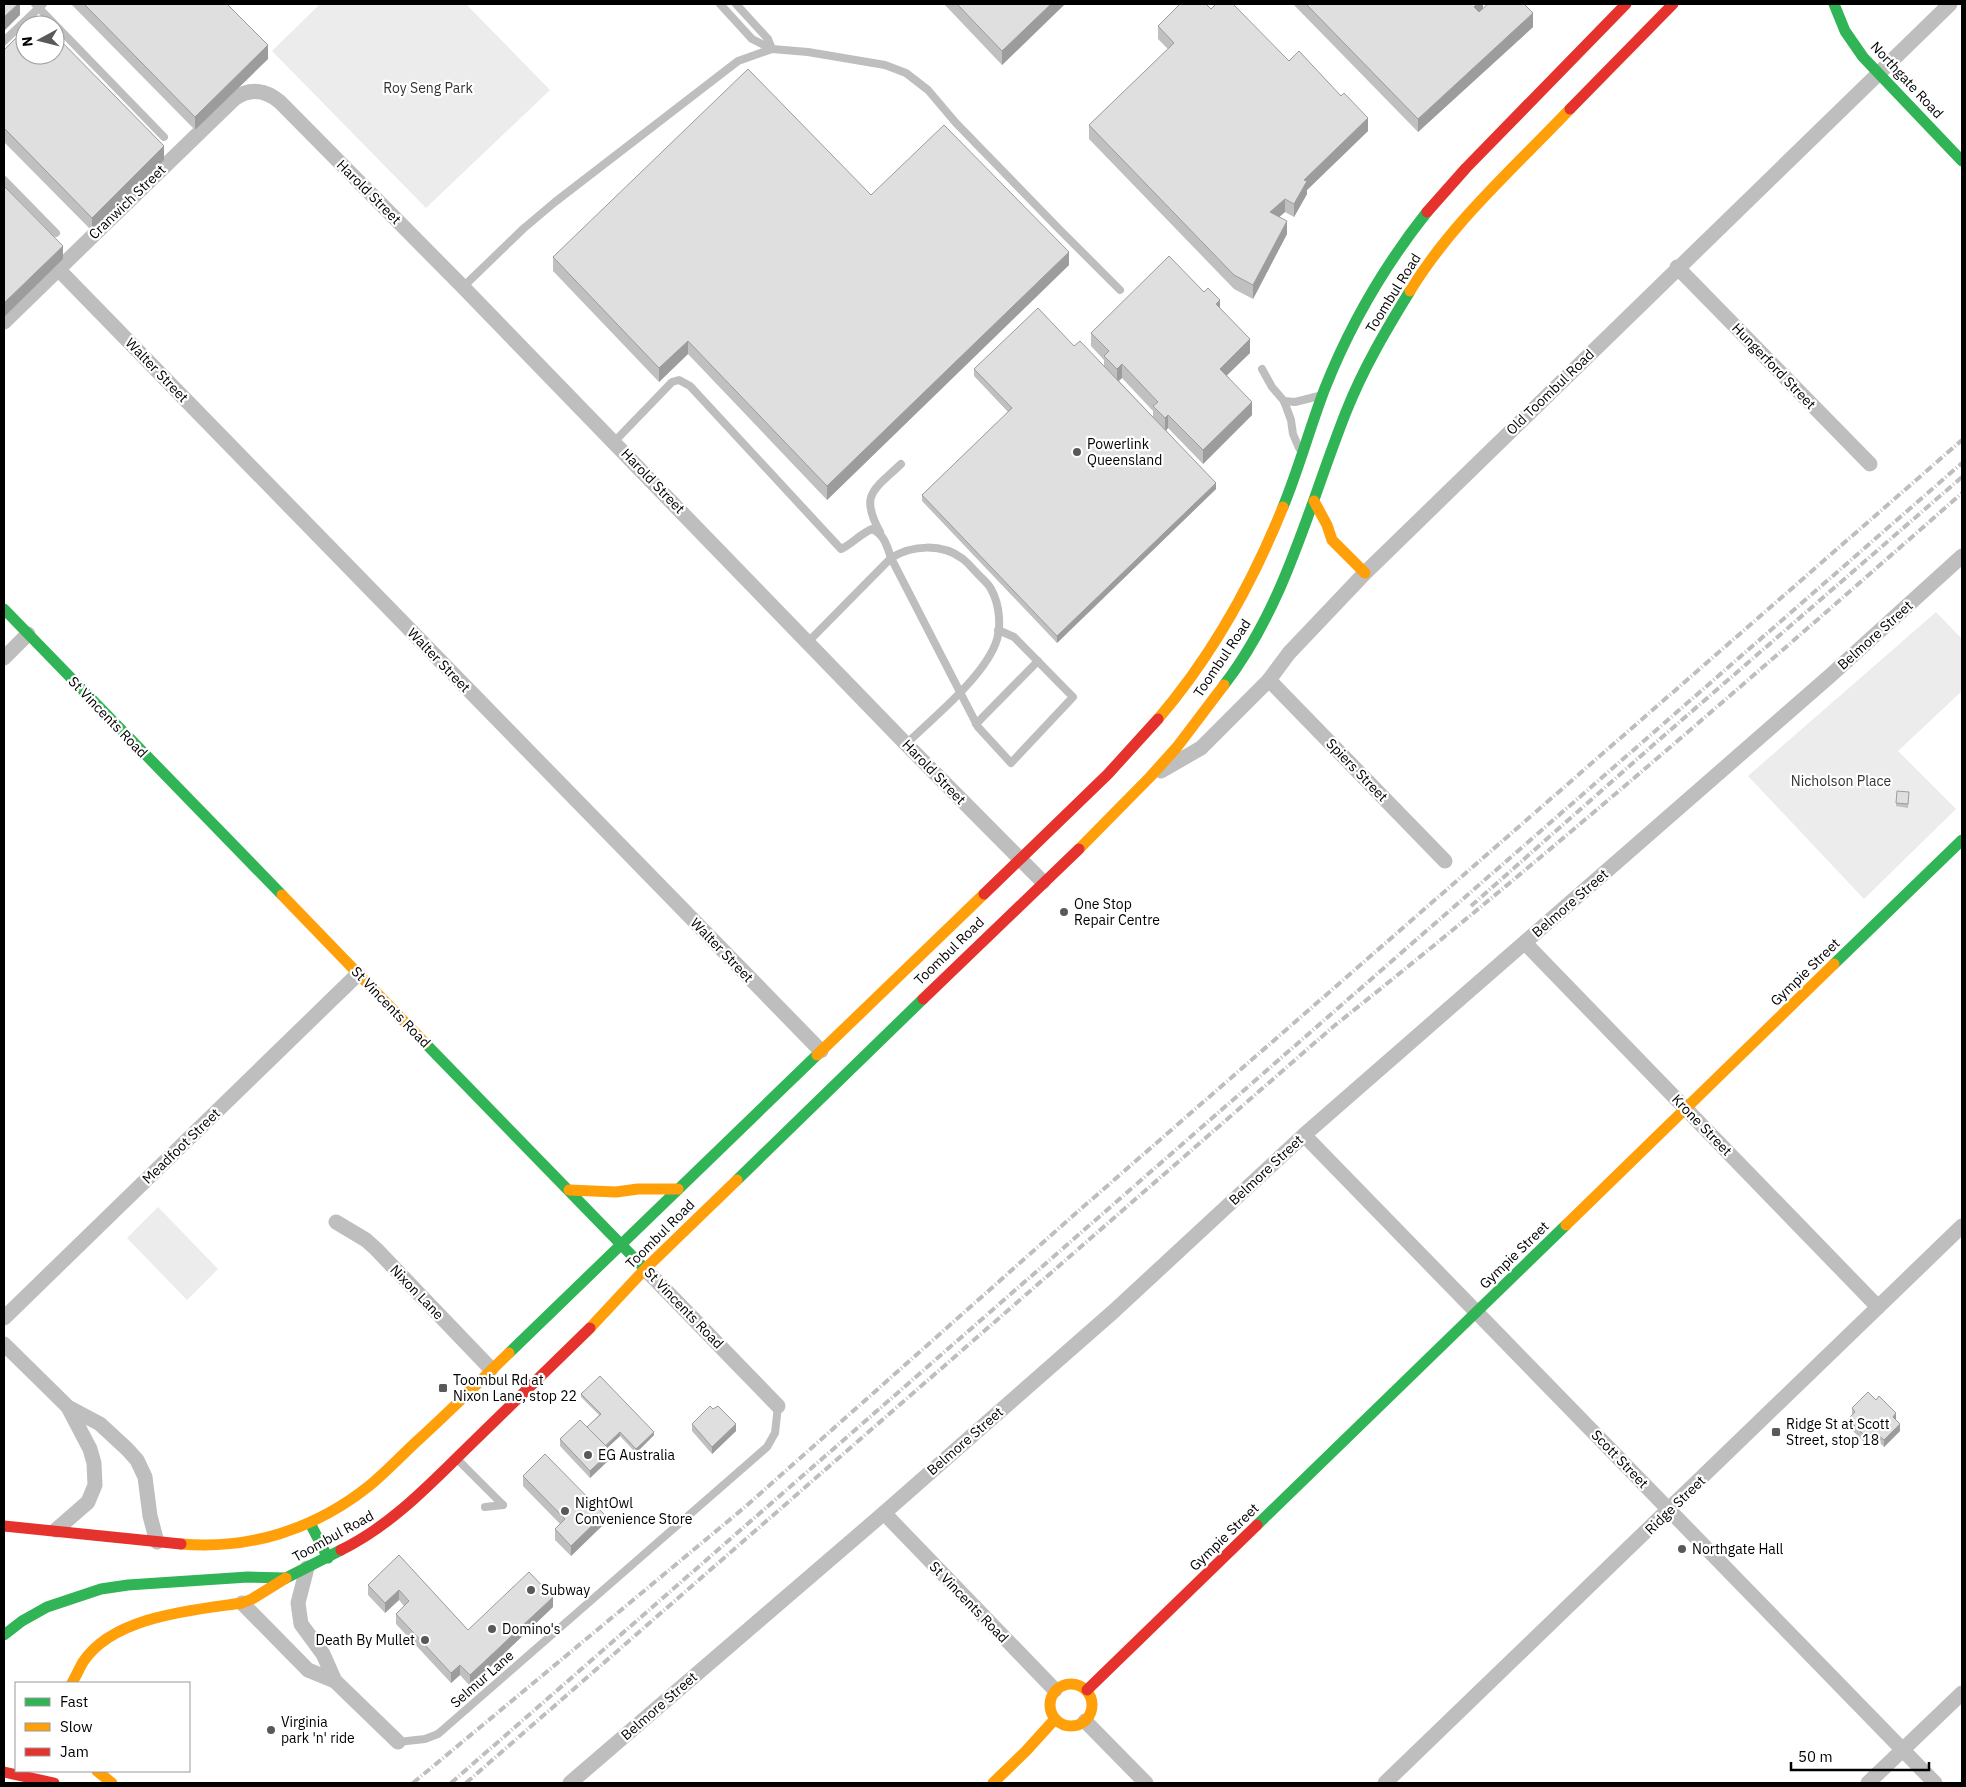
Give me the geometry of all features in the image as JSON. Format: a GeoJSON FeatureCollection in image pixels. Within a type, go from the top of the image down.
{"type":"FeatureCollection","features":[{"type":"Feature","properties":{"kind":"main road","name":"Toombul Road"},"geometry":{"type":"LineString","coordinates":[[4,1526],[157,1542],[196,1545],[234,1544],[269,1538],[310,1523],[326,1515],[369,1486],[622,1244],[1134,748],[1157,723],[1202,663],[1242,598],[1288,494],[1322,395],[1352,329],[1370,297],[1412,232],[1460,174],[1626,4]]}},
{"type":"Feature","properties":{"kind":"main road","name":"Toombul Road"},"geometry":{"type":"LineString","coordinates":[[4,1635],[22,1621],[47,1607],[101,1589],[248,1577],[286,1578],[328,1558],[380,1528],[415,1499],[591,1327],[645,1269],[1150,777],[1177,747],[1223,687],[1255,639],[1289,569],[1346,411],[1396,312],[1436,254],[1494,188],[1673,4]]}},
{"type":"Feature","properties":{"kind":"main road","name":"Northgate Road"},"geometry":{"type":"LineString","coordinates":[[1826,4],[1835,9],[1854,44],[1878,74],[1962,161]]}},
{"type":"Feature","properties":{"kind":"main road"},"geometry":{"type":"LineString","coordinates":[[1314,501],[1332,540],[1365,573]]}},
{"type":"Feature","properties":{"kind":"main road","name":"St Vincents Road"},"geometry":{"type":"LineString","coordinates":[[4,609],[645,1269]]}},
{"type":"Feature","properties":{"kind":"main road","name":"Gympie Street"},"geometry":{"type":"LineString","coordinates":[[1086,1690],[1962,840]]}},
{"type":"Feature","properties":{"kind":"main road"},"geometry":{"type":"LineString","coordinates":[[569,1190],[616,1192],[638,1189],[678,1189]]}},
{"type":"Feature","properties":{"kind":"main road"},"geometry":{"type":"LineString","coordinates":[[310,1523],[328,1558]]}},
{"type":"Feature","properties":{"kind":"main road"},"geometry":{"type":"LineString","coordinates":[[72,1682],[81,1664],[88,1656],[111,1636],[128,1627],[175,1614],[242,1603],[286,1578]]}},
{"type":"Feature","properties":{"kind":"main road"},"geometry":{"type":"LineString","coordinates":[[1067,1684],[1081,1686],[1086,1690],[1092,1702],[1090,1716],[1080,1725],[1067,1726],[1055,1720],[1050,1702],[1055,1690],[1067,1684]]}},
{"type":"Feature","properties":{"kind":"main road"},"geometry":{"type":"LineString","coordinates":[[993,1783],[1055,1720]]}},
{"type":"Feature","properties":{"kind":"main road"},"geometry":{"type":"LineString","coordinates":[[6,1772],[54,1783]]}},
{"type":"Feature","properties":{"kind":"main road"},"geometry":{"type":"LineString","coordinates":[[99,1772],[112,1783]]}},
{"type":"Feature","properties":{"kind":"street","name":"Old Toombul Road"},"geometry":{"type":"LineString","coordinates":[[1150,777],[1201,748],[1270,680],[1288,653],[1365,573],[1950,4]]}},
{"type":"Feature","properties":{"kind":"street","name":"Harold Street"},"geometry":{"type":"LineString","coordinates":[[256,90],[268,93],[280,102],[1043,882]]}},
{"type":"Feature","properties":{"kind":"street","name":"Cranwich Street"},"geometry":{"type":"LineString","coordinates":[[4,322],[234,99],[245,92],[256,90]]}},
{"type":"Feature","properties":{"kind":"street","name":"Hungerford Street"},"geometry":{"type":"LineString","coordinates":[[1677,268],[1870,464]]}},
{"type":"Feature","properties":{"kind":"street","name":"Walter Street"},"geometry":{"type":"LineString","coordinates":[[58,269],[821,1051]]}},
{"type":"Feature","properties":{"kind":"street","name":"Belmore Street"},"geometry":{"type":"LineString","coordinates":[[570,1783],[884,1513],[1114,1311],[1304,1135],[1823,681],[1962,556]]}},
{"type":"Feature","properties":{"kind":"street"},"geometry":{"type":"LineString","coordinates":[[4,658],[28,634]]}},
{"type":"Feature","properties":{"kind":"street","name":"Spiers Street"},"geometry":{"type":"LineString","coordinates":[[1270,680],[1445,861]]}},
{"type":"Feature","properties":{"kind":"street","name":"Krone Street"},"geometry":{"type":"LineString","coordinates":[[1524,943],[1878,1308]]}},
{"type":"Feature","properties":{"kind":"street","name":"Meadfoot Street"},"geometry":{"type":"LineString","coordinates":[[4,1318],[358,974]]}},
{"type":"Feature","properties":{"kind":"street","name":"Scott Street"},"geometry":{"type":"LineString","coordinates":[[1304,1135],[1936,1783]]}},
{"type":"Feature","properties":{"kind":"street","name":"Nixon Lane"},"geometry":{"type":"LineString","coordinates":[[336,1222],[366,1240],[376,1249],[491,1369]]}},
{"type":"Feature","properties":{"kind":"street","name":"Ridge Street"},"geometry":{"type":"LineString","coordinates":[[1385,1783],[1670,1510],[1962,1226]]}},
{"type":"Feature","properties":{"kind":"street","name":"St Vincents Road"},"geometry":{"type":"LineString","coordinates":[[645,1269],[778,1406]]}},
{"type":"Feature","properties":{"kind":"street"},"geometry":{"type":"LineString","coordinates":[[4,1344],[68,1407],[100,1424],[137,1460],[145,1477],[150,1516],[157,1542]]}},
{"type":"Feature","properties":{"kind":"street"},"geometry":{"type":"LineString","coordinates":[[56,1530],[88,1502],[95,1485],[94,1463],[90,1450],[68,1407]]}},
{"type":"Feature","properties":{"kind":"street","name":"St Vincents Road"},"geometry":{"type":"LineString","coordinates":[[884,1513],[1055,1690]]}},
{"type":"Feature","properties":{"kind":"street"},"geometry":{"type":"LineString","coordinates":[[307,1568],[298,1603],[301,1624],[323,1654],[335,1681]]}},
{"type":"Feature","properties":{"kind":"street"},"geometry":{"type":"LineString","coordinates":[[242,1603],[308,1670],[335,1681],[398,1742]]}},
{"type":"Feature","properties":{"kind":"street"},"geometry":{"type":"LineString","coordinates":[[1868,1783],[1962,1693]]}},
{"type":"Feature","properties":{"kind":"street"},"geometry":{"type":"LineString","coordinates":[[1085,1721],[1146,1783]]}},
{"type":"Feature","properties":{"kind":"lane"},"geometry":{"type":"LineString","coordinates":[[720,4],[752,39],[772,49],[808,52],[885,65],[906,73],[928,90],[956,123],[1120,290]]}},
{"type":"Feature","properties":{"kind":"lane"},"geometry":{"type":"LineString","coordinates":[[736,4],[768,40],[772,49]]}},
{"type":"Feature","properties":{"kind":"lane"},"geometry":{"type":"LineString","coordinates":[[4,41],[39,5],[164,137]]}},
{"type":"Feature","properties":{"kind":"lane"},"geometry":{"type":"LineString","coordinates":[[463,287],[554,202],[738,61],[772,49]]}},
{"type":"Feature","properties":{"kind":"lane"},"geometry":{"type":"LineString","coordinates":[[4,180],[56,234]]}},
{"type":"Feature","properties":{"kind":"lane"},"geometry":{"type":"LineString","coordinates":[[1262,370],[1272,387],[1284,401],[1291,420],[1293,434],[1302,453]]}},
{"type":"Feature","properties":{"kind":"lane"},"geometry":{"type":"LineString","coordinates":[[614,442],[672,382],[679,380],[690,386],[841,549],[852,544],[863,533],[872,529],[878,531],[883,537]]}},
{"type":"Feature","properties":{"kind":"lane"},"geometry":{"type":"LineString","coordinates":[[1284,401],[1295,402],[1322,395]]}},
{"type":"Feature","properties":{"kind":"lane"},"geometry":{"type":"LineString","coordinates":[[901,464],[873,491],[870,499],[874,521],[976,724],[1011,763],[1073,697],[1014,637],[998,630]]}},
{"type":"Feature","properties":{"kind":"lane"},"geometry":{"type":"LineString","coordinates":[[808,642],[891,558],[902,552],[928,547],[944,549],[963,559],[991,588],[996,599],[999,615],[996,644],[987,660],[960,692],[906,744]]}},
{"type":"Feature","properties":{"kind":"lane"},"geometry":{"type":"LineString","coordinates":[[976,724],[1038,661]]}},
{"type":"Feature","properties":{"kind":"lane","name":"Selmur Lane"},"geometry":{"type":"LineString","coordinates":[[398,1742],[425,1739],[438,1734],[767,1447],[775,1433],[778,1406]]}},
{"type":"Feature","properties":{"kind":"lane"},"geometry":{"type":"LineString","coordinates":[[456,1458],[504,1505],[485,1507]]}},
{"type":"Feature","properties":{"kind":"green space","name":"Roy Seng Park"},"geometry":{"type":"Polygon","coordinates":[[[320,4],[466,4],[550,90],[426,208],[272,51],[320,4]]]}},
{"type":"Feature","properties":{"kind":"green space","name":"Nicholson Place"},"geometry":{"type":"Polygon","coordinates":[[[1936,612],[1962,639],[1962,691],[1898,751],[1956,809],[1864,899],[1748,776],[1936,612]]]}},
{"type":"Feature","properties":{"kind":"green space"},"geometry":{"type":"Polygon","coordinates":[[[158,1207],[218,1269],[187,1300],[127,1238],[158,1207]]]}},
{"type":"Feature","properties":{"kind":"building"},"geometry":{"type":"Polygon","coordinates":[[[4,4],[18,4],[4,17],[4,4]]]}},
{"type":"Feature","properties":{"kind":"building"},"geometry":{"type":"Polygon","coordinates":[[[84,4],[227,4],[268,45],[195,117],[84,4]]]}},
{"type":"Feature","properties":{"kind":"building"},"geometry":{"type":"Polygon","coordinates":[[[957,4],[1051,4],[1002,51],[957,4]]]}},
{"type":"Feature","properties":{"kind":"building"},"geometry":{"type":"Polygon","coordinates":[[[1180,4],[1206,4],[1211,9],[1216,4],[1233,4],[1289,61],[1299,51],[1341,96],[1344,93],[1368,118],[1304,180],[1307,181],[1294,204],[1285,199],[1270,212],[1287,221],[1253,285],[1234,275],[1089,125],[1174,43],[1158,26],[1180,4]]]}},
{"type":"Feature","properties":{"kind":"building"},"geometry":{"type":"Polygon","coordinates":[[[1306,4],[1477,4],[1474,7],[1479,12],[1488,4],[1524,4],[1533,13],[1418,119],[1306,4]]]}},
{"type":"Feature","properties":{"kind":"building"},"geometry":{"type":"Polygon","coordinates":[[[15,39],[15,65],[65,65],[65,45],[164,146],[92,218],[4,128],[4,50],[15,39]]]}},
{"type":"Feature","properties":{"kind":"building"},"geometry":{"type":"Polygon","coordinates":[[[748,69],[871,195],[944,125],[1069,252],[827,486],[688,341],[659,368],[553,257],[748,69]]]}},
{"type":"Feature","properties":{"kind":"building"},"geometry":{"type":"Polygon","coordinates":[[[4,186],[63,246],[4,303],[4,186]]]}},
{"type":"Feature","properties":{"kind":"building"},"geometry":{"type":"Polygon","coordinates":[[[1169,256],[1204,292],[1208,288],[1220,300],[1216,304],[1250,339],[1220,369],[1252,402],[1203,450],[1168,415],[1165,418],[1153,406],[1158,402],[1122,364],[1117,369],[1104,356],[1109,351],[1091,333],[1169,256]]]}},
{"type":"Feature","properties":{"kind":"building","name":"Powerlink Queensland"},"geometry":{"type":"Polygon","coordinates":[[[1038,308],[1074,346],[1080,341],[1216,483],[1057,636],[922,495],[1012,408],[974,369],[1038,308]]]}},
{"type":"Feature","properties":{"kind":"building"},"geometry":{"type":"Polygon","coordinates":[[[1897,791],[1909,792],[1908,804],[1896,803],[1897,791]]]}},
{"type":"Feature","properties":{"kind":"building"},"geometry":{"type":"Polygon","coordinates":[[[600,1376],[654,1432],[636,1449],[620,1432],[605,1446],[587,1427],[601,1414],[581,1394],[600,1376]]]}},
{"type":"Feature","properties":{"kind":"building"},"geometry":{"type":"Polygon","coordinates":[[[1868,1392],[1876,1400],[1879,1396],[1896,1413],[1893,1417],[1900,1424],[1884,1440],[1876,1433],[1869,1440],[1848,1419],[1855,1412],[1852,1408],[1868,1392]]]}},
{"type":"Feature","properties":{"kind":"building"},"geometry":{"type":"Polygon","coordinates":[[[710,1406],[713,1409],[718,1406],[736,1424],[712,1447],[692,1424],[710,1406]]]}},
{"type":"Feature","properties":{"kind":"building","name":"EG Australia"},"geometry":{"type":"Polygon","coordinates":[[[580,1420],[611,1451],[590,1471],[560,1439],[580,1420]]]}},
{"type":"Feature","properties":{"kind":"building"},"geometry":{"type":"Polygon","coordinates":[[[545,1454],[604,1514],[571,1546],[555,1529],[565,1519],[523,1476],[545,1454]]]}},
{"type":"Feature","properties":{"kind":"building"},"geometry":{"type":"Polygon","coordinates":[[[399,1555],[468,1630],[529,1572],[553,1597],[470,1675],[460,1665],[451,1673],[396,1614],[409,1601],[399,1590],[385,1603],[368,1585],[399,1555]]]}},
{"type":"Feature","properties":{"kind":"railway"},"geometry":{"type":"LineString","coordinates":[[413,1783],[745,1507],[1075,1214],[1962,440]]}},
{"type":"Feature","properties":{"kind":"railway"},"geometry":{"type":"LineString","coordinates":[[451,1783],[1962,463]]}},
{"type":"Feature","properties":{"kind":"railway"},"geometry":{"type":"LineString","coordinates":[[1471,906],[1962,477]]}},
{"type":"Feature","properties":{"kind":"railway"},"geometry":{"type":"LineString","coordinates":[[466,1783],[1334,1026],[1573,830],[1962,493]]}},
{"type":"Feature","properties":{"kind":"traffic: fast"},"geometry":{"type":"LineString","coordinates":[[1834,4],[1845,31],[1863,57],[1962,161]]}},
{"type":"Feature","properties":{"kind":"traffic: fast"},"geometry":{"type":"LineString","coordinates":[[1283,507],[1325,388],[1346,341],[1383,274],[1427,212]]}},
{"type":"Feature","properties":{"kind":"traffic: fast"},"geometry":{"type":"LineString","coordinates":[[1224,685],[1246,654],[1280,588],[1346,412],[1360,380],[1375,350],[1410,291]]}},
{"type":"Feature","properties":{"kind":"traffic: fast"},"geometry":{"type":"LineString","coordinates":[[4,609],[282,895]]}},
{"type":"Feature","properties":{"kind":"traffic: fast"},"geometry":{"type":"LineString","coordinates":[[1834,964],[1962,840]]}},
{"type":"Feature","properties":{"kind":"traffic: fast"},"geometry":{"type":"LineString","coordinates":[[737,1180],[923,999]]}},
{"type":"Feature","properties":{"kind":"traffic: fast"},"geometry":{"type":"LineString","coordinates":[[425,1043],[645,1269]]}},
{"type":"Feature","properties":{"kind":"traffic: fast"},"geometry":{"type":"LineString","coordinates":[[509,1353],[817,1055]]}},
{"type":"Feature","properties":{"kind":"traffic: fast"},"geometry":{"type":"LineString","coordinates":[[1257,1525],[1566,1225]]}},
{"type":"Feature","properties":{"kind":"traffic: fast"},"geometry":{"type":"LineString","coordinates":[[310,1523],[328,1558]]}},
{"type":"Feature","properties":{"kind":"traffic: fast"},"geometry":{"type":"LineString","coordinates":[[4,1635],[22,1621],[47,1607],[101,1589],[128,1585],[248,1577],[286,1578],[341,1550]]}},
{"type":"Feature","properties":{"kind":"traffic: slow"},"geometry":{"type":"LineString","coordinates":[[1410,291],[1445,242],[1465,218],[1570,109]]}},
{"type":"Feature","properties":{"kind":"traffic: slow"},"geometry":{"type":"LineString","coordinates":[[1314,501],[1327,525],[1332,540],[1365,573]]}},
{"type":"Feature","properties":{"kind":"traffic: slow"},"geometry":{"type":"LineString","coordinates":[[1158,719],[1196,670],[1229,618],[1258,564],[1283,507]]}},
{"type":"Feature","properties":{"kind":"traffic: slow"},"geometry":{"type":"LineString","coordinates":[[1079,849],[1177,747],[1224,685]]}},
{"type":"Feature","properties":{"kind":"traffic: slow"},"geometry":{"type":"LineString","coordinates":[[817,1055],[984,894]]}},
{"type":"Feature","properties":{"kind":"traffic: slow"},"geometry":{"type":"LineString","coordinates":[[282,895],[425,1043]]}},
{"type":"Feature","properties":{"kind":"traffic: slow"},"geometry":{"type":"LineString","coordinates":[[1566,1225],[1834,964]]}},
{"type":"Feature","properties":{"kind":"traffic: slow"},"geometry":{"type":"LineString","coordinates":[[590,1328],[645,1269],[737,1180]]}},
{"type":"Feature","properties":{"kind":"traffic: slow"},"geometry":{"type":"LineString","coordinates":[[569,1190],[616,1192],[638,1189],[678,1189]]}},
{"type":"Feature","properties":{"kind":"traffic: slow"},"geometry":{"type":"LineString","coordinates":[[181,1544],[232,1544],[257,1540],[304,1525],[327,1514],[375,1481],[509,1353]]}},
{"type":"Feature","properties":{"kind":"traffic: slow"},"geometry":{"type":"LineString","coordinates":[[73,1682],[83,1662],[96,1647],[114,1634],[155,1618],[242,1603],[286,1578]]}},
{"type":"Feature","properties":{"kind":"traffic: slow"},"geometry":{"type":"LineString","coordinates":[[1075,1684],[1083,1687],[1089,1693],[1092,1705],[1089,1717],[1083,1723],[1067,1726],[1059,1723],[1053,1717],[1050,1701],[1053,1693],[1059,1687],[1075,1684]]}},
{"type":"Feature","properties":{"kind":"traffic: slow"},"geometry":{"type":"LineString","coordinates":[[993,1783],[1055,1719]]}},
{"type":"Feature","properties":{"kind":"traffic: slow"},"geometry":{"type":"LineString","coordinates":[[98,1772],[112,1783]]}},
{"type":"Feature","properties":{"kind":"traffic: jam"},"geometry":{"type":"LineString","coordinates":[[1427,212],[1466,168],[1626,4]]}},
{"type":"Feature","properties":{"kind":"traffic: jam"},"geometry":{"type":"LineString","coordinates":[[1570,109],[1673,4]]}},
{"type":"Feature","properties":{"kind":"traffic: jam"},"geometry":{"type":"LineString","coordinates":[[984,894],[1108,774],[1158,719]]}},
{"type":"Feature","properties":{"kind":"traffic: jam"},"geometry":{"type":"LineString","coordinates":[[923,999],[1079,849]]}},
{"type":"Feature","properties":{"kind":"traffic: jam"},"geometry":{"type":"LineString","coordinates":[[341,1550],[377,1529],[410,1503],[590,1328]]}},
{"type":"Feature","properties":{"kind":"traffic: jam"},"geometry":{"type":"LineString","coordinates":[[1087,1690],[1257,1525]]}},
{"type":"Feature","properties":{"kind":"traffic: jam"},"geometry":{"type":"LineString","coordinates":[[4,1526],[181,1544]]}},
{"type":"Feature","properties":{"kind":"traffic: jam"},"geometry":{"type":"LineString","coordinates":[[4,1772],[54,1783]]}},
{"type":"Feature","properties":{"kind":"place","name":"Powerlink Queensland"},"geometry":{"type":"Point","coordinates":[1077,452]}},
{"type":"Feature","properties":{"kind":"place","name":"One Stop Repair Centre"},"geometry":{"type":"Point","coordinates":[1064,912]}},
{"type":"Feature","properties":{"kind":"place","name":"Toombul Rd at Nixon Lane, stop 22"},"geometry":{"type":"Point","coordinates":[443,1388]}},
{"type":"Feature","properties":{"kind":"place","name":"Ridge St at Scott Street, stop 18"},"geometry":{"type":"Point","coordinates":[1776,1432]}},
{"type":"Feature","properties":{"kind":"place","name":"EG Australia"},"geometry":{"type":"Point","coordinates":[588,1455]}},
{"type":"Feature","properties":{"kind":"place","name":"NightOwl Convenience Store"},"geometry":{"type":"Point","coordinates":[565,1511]}},
{"type":"Feature","properties":{"kind":"place","name":"Northgate Hall"},"geometry":{"type":"Point","coordinates":[1682,1549]}},
{"type":"Feature","properties":{"kind":"place","name":"Subway"},"geometry":{"type":"Point","coordinates":[531,1590]}},
{"type":"Feature","properties":{"kind":"place","name":"Domino's"},"geometry":{"type":"Point","coordinates":[492,1629]}},
{"type":"Feature","properties":{"kind":"place","name":"Death By Mullet"},"geometry":{"type":"Point","coordinates":[425,1640]}},
{"type":"Feature","properties":{"kind":"place","name":"Virginia park 'n' ride"},"geometry":{"type":"Point","coordinates":[271,1730]}}]}
